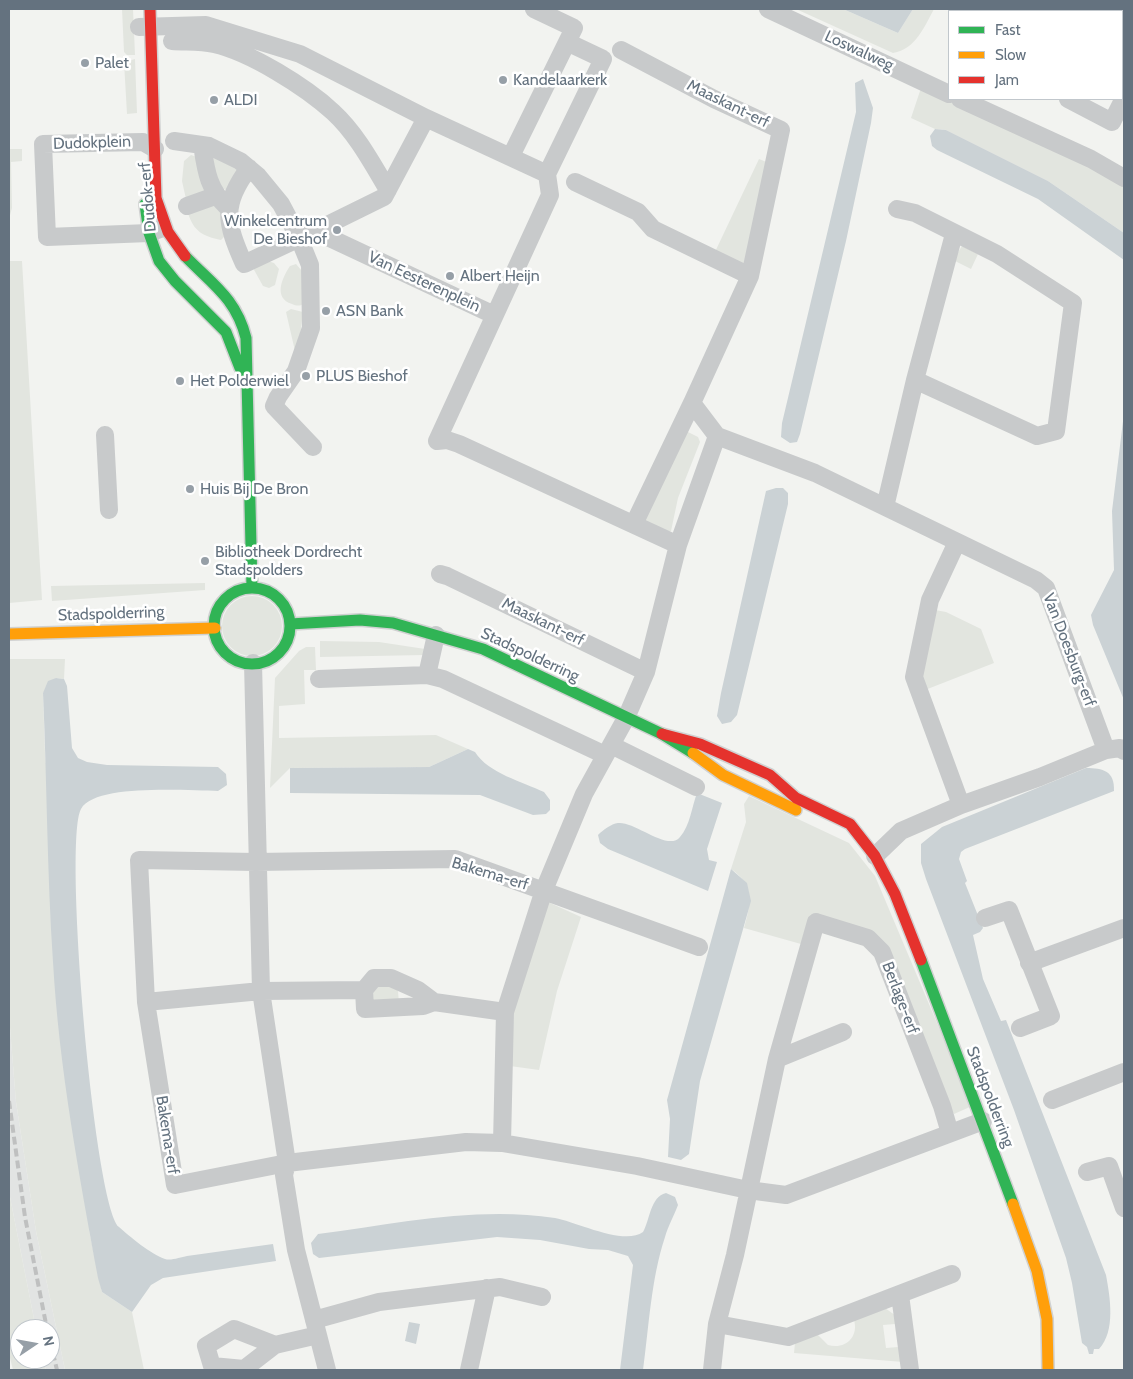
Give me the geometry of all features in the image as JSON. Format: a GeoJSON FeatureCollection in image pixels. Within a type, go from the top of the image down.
{"type":"FeatureCollection","features":[{"type":"Feature","properties":{"kind":"street","name":"Dudok-erf"},"geometry":{"type":"LineString","coordinates":[[138,9],[147,21],[149,145],[145,207],[157,230],[228,297],[241,320],[248,369],[246,384],[252,588]]}},
{"type":"Feature","properties":{"kind":"street"},"geometry":{"type":"LineString","coordinates":[[172,33],[206,25],[300,54],[426,118],[547,174],[603,59],[534,9]]}},
{"type":"Feature","properties":{"kind":"street","name":"Loswalweg"},"geometry":{"type":"LineString","coordinates":[[768,9],[948,94]]}},
{"type":"Feature","properties":{"kind":"street"},"geometry":{"type":"LineString","coordinates":[[147,21],[172,33],[214,44],[245,55],[304,89],[334,113],[364,149],[388,190]]}},
{"type":"Feature","properties":{"kind":"street"},"geometry":{"type":"LineString","coordinates":[[511,156],[570,35]]}},
{"type":"Feature","properties":{"kind":"street","name":"Maaskant-erf"},"geometry":{"type":"LineString","coordinates":[[621,50],[714,98],[782,130],[750,276],[634,524]]}},
{"type":"Feature","properties":{"kind":"street"},"geometry":{"type":"LineString","coordinates":[[962,100],[1091,159],[1124,178]]}},
{"type":"Feature","properties":{"kind":"street"},"geometry":{"type":"LineString","coordinates":[[1070,100],[1112,122],[1123,100]]}},
{"type":"Feature","properties":{"kind":"street"},"geometry":{"type":"LineString","coordinates":[[202,145],[206,172],[222,202],[235,244],[244,264],[384,197],[426,118]]}},
{"type":"Feature","properties":{"kind":"street"},"geometry":{"type":"LineString","coordinates":[[174,141],[202,145],[249,168],[307,234],[310,265],[311,328],[296,371],[278,396],[274,406],[313,447]]}},
{"type":"Feature","properties":{"kind":"street","name":"Dudokplein"},"geometry":{"type":"LineString","coordinates":[[149,145],[43,144],[47,237],[157,230]]}},
{"type":"Feature","properties":{"kind":"street","name":"Dudok-erf"},"geometry":{"type":"LineString","coordinates":[[149,145],[156,198],[157,230],[155,252],[165,270],[226,332],[246,384]]}},
{"type":"Feature","properties":{"kind":"street"},"geometry":{"type":"LineString","coordinates":[[187,206],[222,202],[249,168]]}},
{"type":"Feature","properties":{"kind":"street","name":"Van Eesterenplein"},"geometry":{"type":"LineString","coordinates":[[307,234],[494,315],[550,194],[547,174]]}},
{"type":"Feature","properties":{"kind":"street"},"geometry":{"type":"LineString","coordinates":[[575,182],[638,212],[653,229],[750,276]]}},
{"type":"Feature","properties":{"kind":"street"},"geometry":{"type":"LineString","coordinates":[[897,209],[915,214],[998,254],[1073,303],[1056,430],[1037,436],[915,380]]}},
{"type":"Feature","properties":{"kind":"street"},"geometry":{"type":"LineString","coordinates":[[885,507],[915,380],[954,234]]}},
{"type":"Feature","properties":{"kind":"street"},"geometry":{"type":"LineString","coordinates":[[494,315],[437,441],[447,440],[459,444],[678,545]]}},
{"type":"Feature","properties":{"kind":"street"},"geometry":{"type":"LineString","coordinates":[[626,718],[646,672],[678,545],[717,436],[692,403]]}},
{"type":"Feature","properties":{"kind":"street"},"geometry":{"type":"LineString","coordinates":[[106,435],[103,470],[108,510]]}},
{"type":"Feature","properties":{"kind":"street","name":"Van Doesburg-erf"},"geometry":{"type":"LineString","coordinates":[[717,436],[815,473],[1036,580],[1046,588],[1117,750],[961,805],[901,831],[871,850]]}},
{"type":"Feature","properties":{"kind":"street"},"geometry":{"type":"LineString","coordinates":[[957,542],[930,600],[914,677],[961,805]]}},
{"type":"Feature","properties":{"kind":"street","name":"Maaskant-erf"},"geometry":{"type":"LineString","coordinates":[[440,574],[646,672]]}},
{"type":"Feature","properties":{"kind":"street"},"geometry":{"type":"LineString","coordinates":[[252,588],[263,590],[278,598],[288,613],[290,624],[288,636],[280,652],[270,659],[253,664],[238,660],[225,652],[218,640],[215,628],[218,612],[226,599],[238,591],[252,588]]}},
{"type":"Feature","properties":{"kind":"street","name":"Stadspolderring"},"geometry":{"type":"LineString","coordinates":[[290,624],[360,620],[393,623],[483,649],[662,734],[703,759],[723,775],[871,850]]}},
{"type":"Feature","properties":{"kind":"street","name":"Stadspolderring"},"geometry":{"type":"LineString","coordinates":[[9,634],[215,628]]}},
{"type":"Feature","properties":{"kind":"street"},"geometry":{"type":"LineString","coordinates":[[427,675],[436,635]]}},
{"type":"Feature","properties":{"kind":"street"},"geometry":{"type":"LineString","coordinates":[[253,664],[256,862],[261,991],[288,1163],[284,1176],[296,1250],[327,1370]]}},
{"type":"Feature","properties":{"kind":"street"},"geometry":{"type":"LineString","coordinates":[[319,679],[427,675],[442,679],[696,786]]}},
{"type":"Feature","properties":{"kind":"street","name":"Bakema-erf"},"geometry":{"type":"LineString","coordinates":[[502,1143],[505,1012],[544,890],[584,794],[626,718]]}},
{"type":"Feature","properties":{"kind":"street","name":"Stadspolderring"},"geometry":{"type":"LineString","coordinates":[[662,734],[700,744],[770,775],[796,798],[850,824],[871,850],[895,894],[983,1121],[1037,1271],[1047,1319],[1048,1370]]}},
{"type":"Feature","properties":{"kind":"street","name":"Bakema-erf"},"geometry":{"type":"LineString","coordinates":[[699,947],[544,890],[455,860],[256,862],[139,860],[146,1002],[175,1185],[288,1163],[466,1142],[502,1143],[637,1166],[748,1190]]}},
{"type":"Feature","properties":{"kind":"street"},"geometry":{"type":"LineString","coordinates":[[985,918],[1009,910],[1051,1016],[1020,1028]]}},
{"type":"Feature","properties":{"kind":"street","name":"Berlage-erf"},"geometry":{"type":"LineString","coordinates":[[712,1370],[717,1324],[777,1058],[816,922],[868,938],[882,952],[942,1106],[950,1133]]}},
{"type":"Feature","properties":{"kind":"street"},"geometry":{"type":"LineString","coordinates":[[1029,963],[1124,928]]}},
{"type":"Feature","properties":{"kind":"street"},"geometry":{"type":"LineString","coordinates":[[437,1002],[423,1006],[365,1009],[364,990],[374,978],[391,978],[418,990],[437,1002],[505,1012]]}},
{"type":"Feature","properties":{"kind":"street"},"geometry":{"type":"LineString","coordinates":[[146,1002],[261,991],[336,992],[364,990]]}},
{"type":"Feature","properties":{"kind":"street"},"geometry":{"type":"LineString","coordinates":[[777,1058],[843,1032]]}},
{"type":"Feature","properties":{"kind":"street"},"geometry":{"type":"LineString","coordinates":[[1052,1100],[1124,1072]]}},
{"type":"Feature","properties":{"kind":"street"},"geometry":{"type":"LineString","coordinates":[[748,1190],[786,1195],[983,1121]]}},
{"type":"Feature","properties":{"kind":"street"},"geometry":{"type":"LineString","coordinates":[[1087,1172],[1109,1166],[1124,1208]]}},
{"type":"Feature","properties":{"kind":"street"},"geometry":{"type":"LineString","coordinates":[[717,1324],[788,1337],[952,1274]]}},
{"type":"Feature","properties":{"kind":"street"},"geometry":{"type":"LineString","coordinates":[[275,1346],[379,1302],[500,1287],[542,1297]]}},
{"type":"Feature","properties":{"kind":"street"},"geometry":{"type":"LineString","coordinates":[[469,1370],[487,1288]]}},
{"type":"Feature","properties":{"kind":"street"},"geometry":{"type":"LineString","coordinates":[[900,1295],[910,1370]]}},
{"type":"Feature","properties":{"kind":"shaded area"},"geometry":{"type":"Polygon","coordinates":[[[122,9],[133,9],[135,55],[127,55],[124,52],[122,9]]]}},
{"type":"Feature","properties":{"kind":"shaded area"},"geometry":{"type":"Polygon","coordinates":[[[796,9],[843,9],[898,33],[913,9],[934,9],[923,30],[913,42],[901,51],[893,53],[796,9]]]}},
{"type":"Feature","properties":{"kind":"shaded area"},"geometry":{"type":"Polygon","coordinates":[[[843,9],[913,9],[898,33],[843,9]]]}},
{"type":"Feature","properties":{"kind":"shaded area"},"geometry":{"type":"Polygon","coordinates":[[[135,59],[137,113],[127,114],[124,62],[135,59]]]}},
{"type":"Feature","properties":{"kind":"shaded area"},"geometry":{"type":"Polygon","coordinates":[[[863,79],[873,108],[871,123],[846,241],[800,434],[797,442],[790,443],[781,437],[782,423],[856,112],[855,83],[863,79]]]}},
{"type":"Feature","properties":{"kind":"shaded area"},"geometry":{"type":"Polygon","coordinates":[[[923,82],[948,95],[948,100],[958,100],[1124,185],[1124,233],[1048,181],[946,130],[935,129],[911,118],[923,82]]]}},
{"type":"Feature","properties":{"kind":"shaded area"},"geometry":{"type":"Polygon","coordinates":[[[935,129],[946,130],[1048,181],[1124,233],[1124,260],[1038,199],[937,150],[932,146],[930,136],[935,129]]]}},
{"type":"Feature","properties":{"kind":"shaded area"},"geometry":{"type":"Polygon","coordinates":[[[9,136],[10,149],[22,149],[22,161],[11,162],[12,208],[9,219],[9,136]]]}},
{"type":"Feature","properties":{"kind":"shaded area"},"geometry":{"type":"Polygon","coordinates":[[[191,155],[197,157],[207,191],[186,199],[182,181],[184,161],[191,155]]]}},
{"type":"Feature","properties":{"kind":"shaded area"},"geometry":{"type":"Polygon","coordinates":[[[209,156],[220,158],[238,169],[228,191],[218,186],[209,156]]]}},
{"type":"Feature","properties":{"kind":"shaded area"},"geometry":{"type":"Polygon","coordinates":[[[759,159],[769,163],[746,263],[733,263],[714,254],[759,159]]]}},
{"type":"Feature","properties":{"kind":"shaded area"},"geometry":{"type":"Polygon","coordinates":[[[215,202],[222,211],[227,234],[221,240],[204,235],[196,229],[188,213],[215,202]]]}},
{"type":"Feature","properties":{"kind":"shaded area"},"geometry":{"type":"Polygon","coordinates":[[[962,246],[978,254],[971,269],[953,260],[962,246]]]}},
{"type":"Feature","properties":{"kind":"shaded area"},"geometry":{"type":"Polygon","coordinates":[[[262,259],[274,263],[279,269],[275,285],[269,288],[263,286],[253,268],[262,259]]]}},
{"type":"Feature","properties":{"kind":"shaded area"},"geometry":{"type":"Polygon","coordinates":[[[9,261],[22,261],[42,600],[9,603],[9,261]]]}},
{"type":"Feature","properties":{"kind":"shaded area"},"geometry":{"type":"Polygon","coordinates":[[[296,264],[302,271],[304,304],[298,306],[286,301],[281,293],[282,282],[287,271],[290,266],[296,264]]]}},
{"type":"Feature","properties":{"kind":"shaded area"},"geometry":{"type":"Polygon","coordinates":[[[291,309],[303,312],[301,330],[295,351],[286,312],[291,309]]]}},
{"type":"Feature","properties":{"kind":"shaded area"},"geometry":{"type":"Polygon","coordinates":[[[1124,413],[1124,700],[1093,625],[1091,615],[1114,570],[1112,511],[1124,413]]]}},
{"type":"Feature","properties":{"kind":"shaded area"},"geometry":{"type":"Polygon","coordinates":[[[684,430],[698,437],[700,442],[678,498],[671,531],[668,532],[644,521],[684,430]]]}},
{"type":"Feature","properties":{"kind":"shaded area"},"geometry":{"type":"Polygon","coordinates":[[[783,488],[788,493],[788,504],[737,715],[731,722],[722,724],[717,716],[721,693],[766,491],[783,488]]]}},
{"type":"Feature","properties":{"kind":"shaded area"},"geometry":{"type":"Polygon","coordinates":[[[205,583],[205,590],[52,601],[51,586],[205,583]]]}},
{"type":"Feature","properties":{"kind":"shaded area"},"geometry":{"type":"Polygon","coordinates":[[[252,596],[264,598],[277,609],[282,626],[280,638],[269,651],[252,656],[240,654],[227,643],[222,626],[224,614],[235,601],[252,596]]]}},
{"type":"Feature","properties":{"kind":"shaded area"},"geometry":{"type":"Polygon","coordinates":[[[935,610],[946,612],[981,629],[994,663],[925,690],[921,674],[935,610]]]}},
{"type":"Feature","properties":{"kind":"shaded area"},"geometry":{"type":"Polygon","coordinates":[[[320,641],[379,642],[425,649],[424,655],[320,657],[320,641]]]}},
{"type":"Feature","properties":{"kind":"shaded area"},"geometry":{"type":"Polygon","coordinates":[[[306,647],[315,647],[316,670],[304,670],[305,704],[279,706],[279,738],[436,735],[468,749],[429,767],[290,768],[270,788],[275,678],[299,651],[306,647]]]}},
{"type":"Feature","properties":{"kind":"shaded area"},"geometry":{"type":"Polygon","coordinates":[[[9,659],[65,659],[64,679],[56,678],[43,693],[45,753],[90,1235],[102,1292],[132,1312],[144,1370],[65,1370],[60,1346],[60,1319],[54,1319],[36,1231],[16,1102],[9,1015],[9,659]]]}},
{"type":"Feature","properties":{"kind":"shaded area"},"geometry":{"type":"Polygon","coordinates":[[[56,678],[64,679],[67,686],[72,748],[78,758],[87,762],[107,765],[218,767],[226,774],[227,785],[218,791],[144,790],[104,795],[90,801],[81,809],[76,835],[79,949],[91,1093],[109,1204],[119,1227],[147,1249],[165,1259],[273,1244],[276,1261],[163,1278],[151,1285],[132,1312],[102,1292],[98,1278],[71,1121],[60,1041],[51,929],[43,693],[48,681],[56,678]]]}},
{"type":"Feature","properties":{"kind":"shaded area"},"geometry":{"type":"Polygon","coordinates":[[[468,749],[475,752],[488,766],[544,792],[550,800],[550,810],[546,814],[533,815],[480,795],[290,793],[290,768],[429,767],[468,749]]]}},
{"type":"Feature","properties":{"kind":"shaded area"},"geometry":{"type":"Polygon","coordinates":[[[1086,768],[1107,772],[1114,784],[1114,791],[965,849],[961,852],[959,859],[967,881],[965,883],[983,928],[980,932],[973,935],[983,979],[1001,1021],[1006,1020],[1106,1275],[1110,1303],[1110,1323],[1104,1342],[1099,1349],[1094,1349],[1093,1354],[1089,1354],[1087,1347],[1082,1343],[1066,1258],[1014,1110],[921,863],[921,844],[942,827],[1086,768]]]}},
{"type":"Feature","properties":{"kind":"shaded area"},"geometry":{"type":"Polygon","coordinates":[[[697,793],[722,803],[707,849],[709,860],[717,862],[708,891],[608,849],[600,843],[598,835],[618,823],[633,826],[660,839],[675,841],[686,827],[697,793]]]}},
{"type":"Feature","properties":{"kind":"shaded area"},"geometry":{"type":"Polygon","coordinates":[[[749,796],[849,843],[875,876],[972,1106],[954,1114],[949,1106],[887,949],[807,924],[801,944],[744,928],[749,903],[748,888],[739,875],[731,869],[746,822],[744,804],[749,796]]]}},
{"type":"Feature","properties":{"kind":"shaded area"},"geometry":{"type":"Polygon","coordinates":[[[731,869],[747,883],[751,901],[700,1081],[689,1154],[681,1160],[668,1157],[670,1119],[667,1100],[731,869]]]}},
{"type":"Feature","properties":{"kind":"shaded area"},"geometry":{"type":"Polygon","coordinates":[[[548,902],[581,917],[557,991],[539,1070],[510,1066],[514,1009],[548,902]]]}},
{"type":"Feature","properties":{"kind":"shaded area"},"geometry":{"type":"Polygon","coordinates":[[[388,981],[398,991],[399,1004],[369,1005],[368,992],[388,981]]]}},
{"type":"Feature","properties":{"kind":"shaded area"},"geometry":{"type":"Polygon","coordinates":[[[9,1015],[16,1102],[36,1231],[54,1319],[34,1319],[9,1192],[9,1015]]]}},
{"type":"Feature","properties":{"kind":"shaded area"},"geometry":{"type":"Polygon","coordinates":[[[9,1192],[34,1319],[10,1319],[10,1358],[9,1192]]]}},
{"type":"Feature","properties":{"kind":"shaded area"},"geometry":{"type":"Polygon","coordinates":[[[666,1193],[675,1197],[678,1205],[666,1233],[656,1269],[643,1370],[620,1370],[633,1265],[628,1256],[608,1250],[589,1249],[540,1240],[497,1237],[319,1258],[313,1254],[311,1243],[318,1234],[406,1221],[496,1214],[555,1218],[613,1235],[635,1236],[643,1232],[654,1204],[661,1195],[666,1193]]]}},
{"type":"Feature","properties":{"kind":"shaded area"},"geometry":{"type":"Polygon","coordinates":[[[885,1308],[899,1318],[895,1324],[883,1325],[886,1348],[898,1347],[903,1352],[903,1362],[794,1353],[795,1343],[817,1334],[828,1345],[840,1346],[845,1344],[854,1332],[854,1320],[885,1308]]]}},
{"type":"Feature","properties":{"kind":"shaded area"},"geometry":{"type":"Polygon","coordinates":[[[409,1322],[420,1324],[416,1344],[405,1341],[409,1322]]]}},
{"type":"Feature","properties":{"kind":"shaded area"},"geometry":{"type":"Polygon","coordinates":[[[60,1346],[65,1370],[46,1370],[60,1369],[60,1346]]]}},
{"type":"Feature","properties":{"kind":"shaded area"},"geometry":{"type":"Polygon","coordinates":[[[13,1369],[46,1370],[13,1370],[13,1369]]]}},
{"type":"Feature","properties":{"kind":"railway"},"geometry":{"type":"LineString","coordinates":[[9,1101],[25,1217],[45,1319]]}},
{"type":"Feature","properties":{"kind":"traffic: fast"},"geometry":{"type":"LineString","coordinates":[[145,204],[149,233],[159,261],[175,281],[226,332],[240,368]]}},
{"type":"Feature","properties":{"kind":"traffic: fast"},"geometry":{"type":"LineString","coordinates":[[185,256],[222,292],[236,312],[246,338],[252,588]]}},
{"type":"Feature","properties":{"kind":"traffic: fast"},"geometry":{"type":"LineString","coordinates":[[252,588],[266,591],[279,599],[287,612],[290,626],[287,640],[279,653],[266,661],[252,664],[238,661],[225,653],[217,640],[214,626],[217,612],[225,599],[238,591],[252,588]]}},
{"type":"Feature","properties":{"kind":"traffic: fast"},"geometry":{"type":"LineString","coordinates":[[290,624],[360,620],[393,623],[483,649],[662,734],[693,753]]}},
{"type":"Feature","properties":{"kind":"traffic: fast"},"geometry":{"type":"LineString","coordinates":[[921,960],[1013,1204]]}},
{"type":"Feature","properties":{"kind":"traffic: slow"},"geometry":{"type":"LineString","coordinates":[[9,634],[215,628]]}},
{"type":"Feature","properties":{"kind":"traffic: slow"},"geometry":{"type":"LineString","coordinates":[[693,753],[723,775],[796,810]]}},
{"type":"Feature","properties":{"kind":"traffic: slow"},"geometry":{"type":"LineString","coordinates":[[1013,1204],[1037,1271],[1047,1319],[1048,1370]]}},
{"type":"Feature","properties":{"kind":"traffic: jam"},"geometry":{"type":"LineString","coordinates":[[150,9],[156,198],[168,232],[185,256]]}},
{"type":"Feature","properties":{"kind":"traffic: jam"},"geometry":{"type":"LineString","coordinates":[[662,734],[700,744],[770,775],[796,798],[850,824],[875,856],[895,894],[921,960]]}},
{"type":"Feature","properties":{"kind":"place","name":"Palet"},"geometry":{"type":"Point","coordinates":[85,63]}},
{"type":"Feature","properties":{"kind":"place","name":"Kandelaarkerk"},"geometry":{"type":"Point","coordinates":[503,80]}},
{"type":"Feature","properties":{"kind":"place","name":"ALDI"},"geometry":{"type":"Point","coordinates":[214,100]}},
{"type":"Feature","properties":{"kind":"place","name":"Winkelcentrum De Bieshof"},"geometry":{"type":"Point","coordinates":[337,230]}},
{"type":"Feature","properties":{"kind":"place","name":"Albert Heijn"},"geometry":{"type":"Point","coordinates":[450,276]}},
{"type":"Feature","properties":{"kind":"place","name":"ASN Bank"},"geometry":{"type":"Point","coordinates":[326,311]}},
{"type":"Feature","properties":{"kind":"place","name":"PLUS Bieshof"},"geometry":{"type":"Point","coordinates":[306,376]}},
{"type":"Feature","properties":{"kind":"place","name":"Het Polderwiel"},"geometry":{"type":"Point","coordinates":[180,381]}},
{"type":"Feature","properties":{"kind":"place","name":"Huis Bij De Bron"},"geometry":{"type":"Point","coordinates":[190,489]}},
{"type":"Feature","properties":{"kind":"place","name":"Bibliotheek Dordrecht Stadspolders"},"geometry":{"type":"Point","coordinates":[205,561]}}]}
